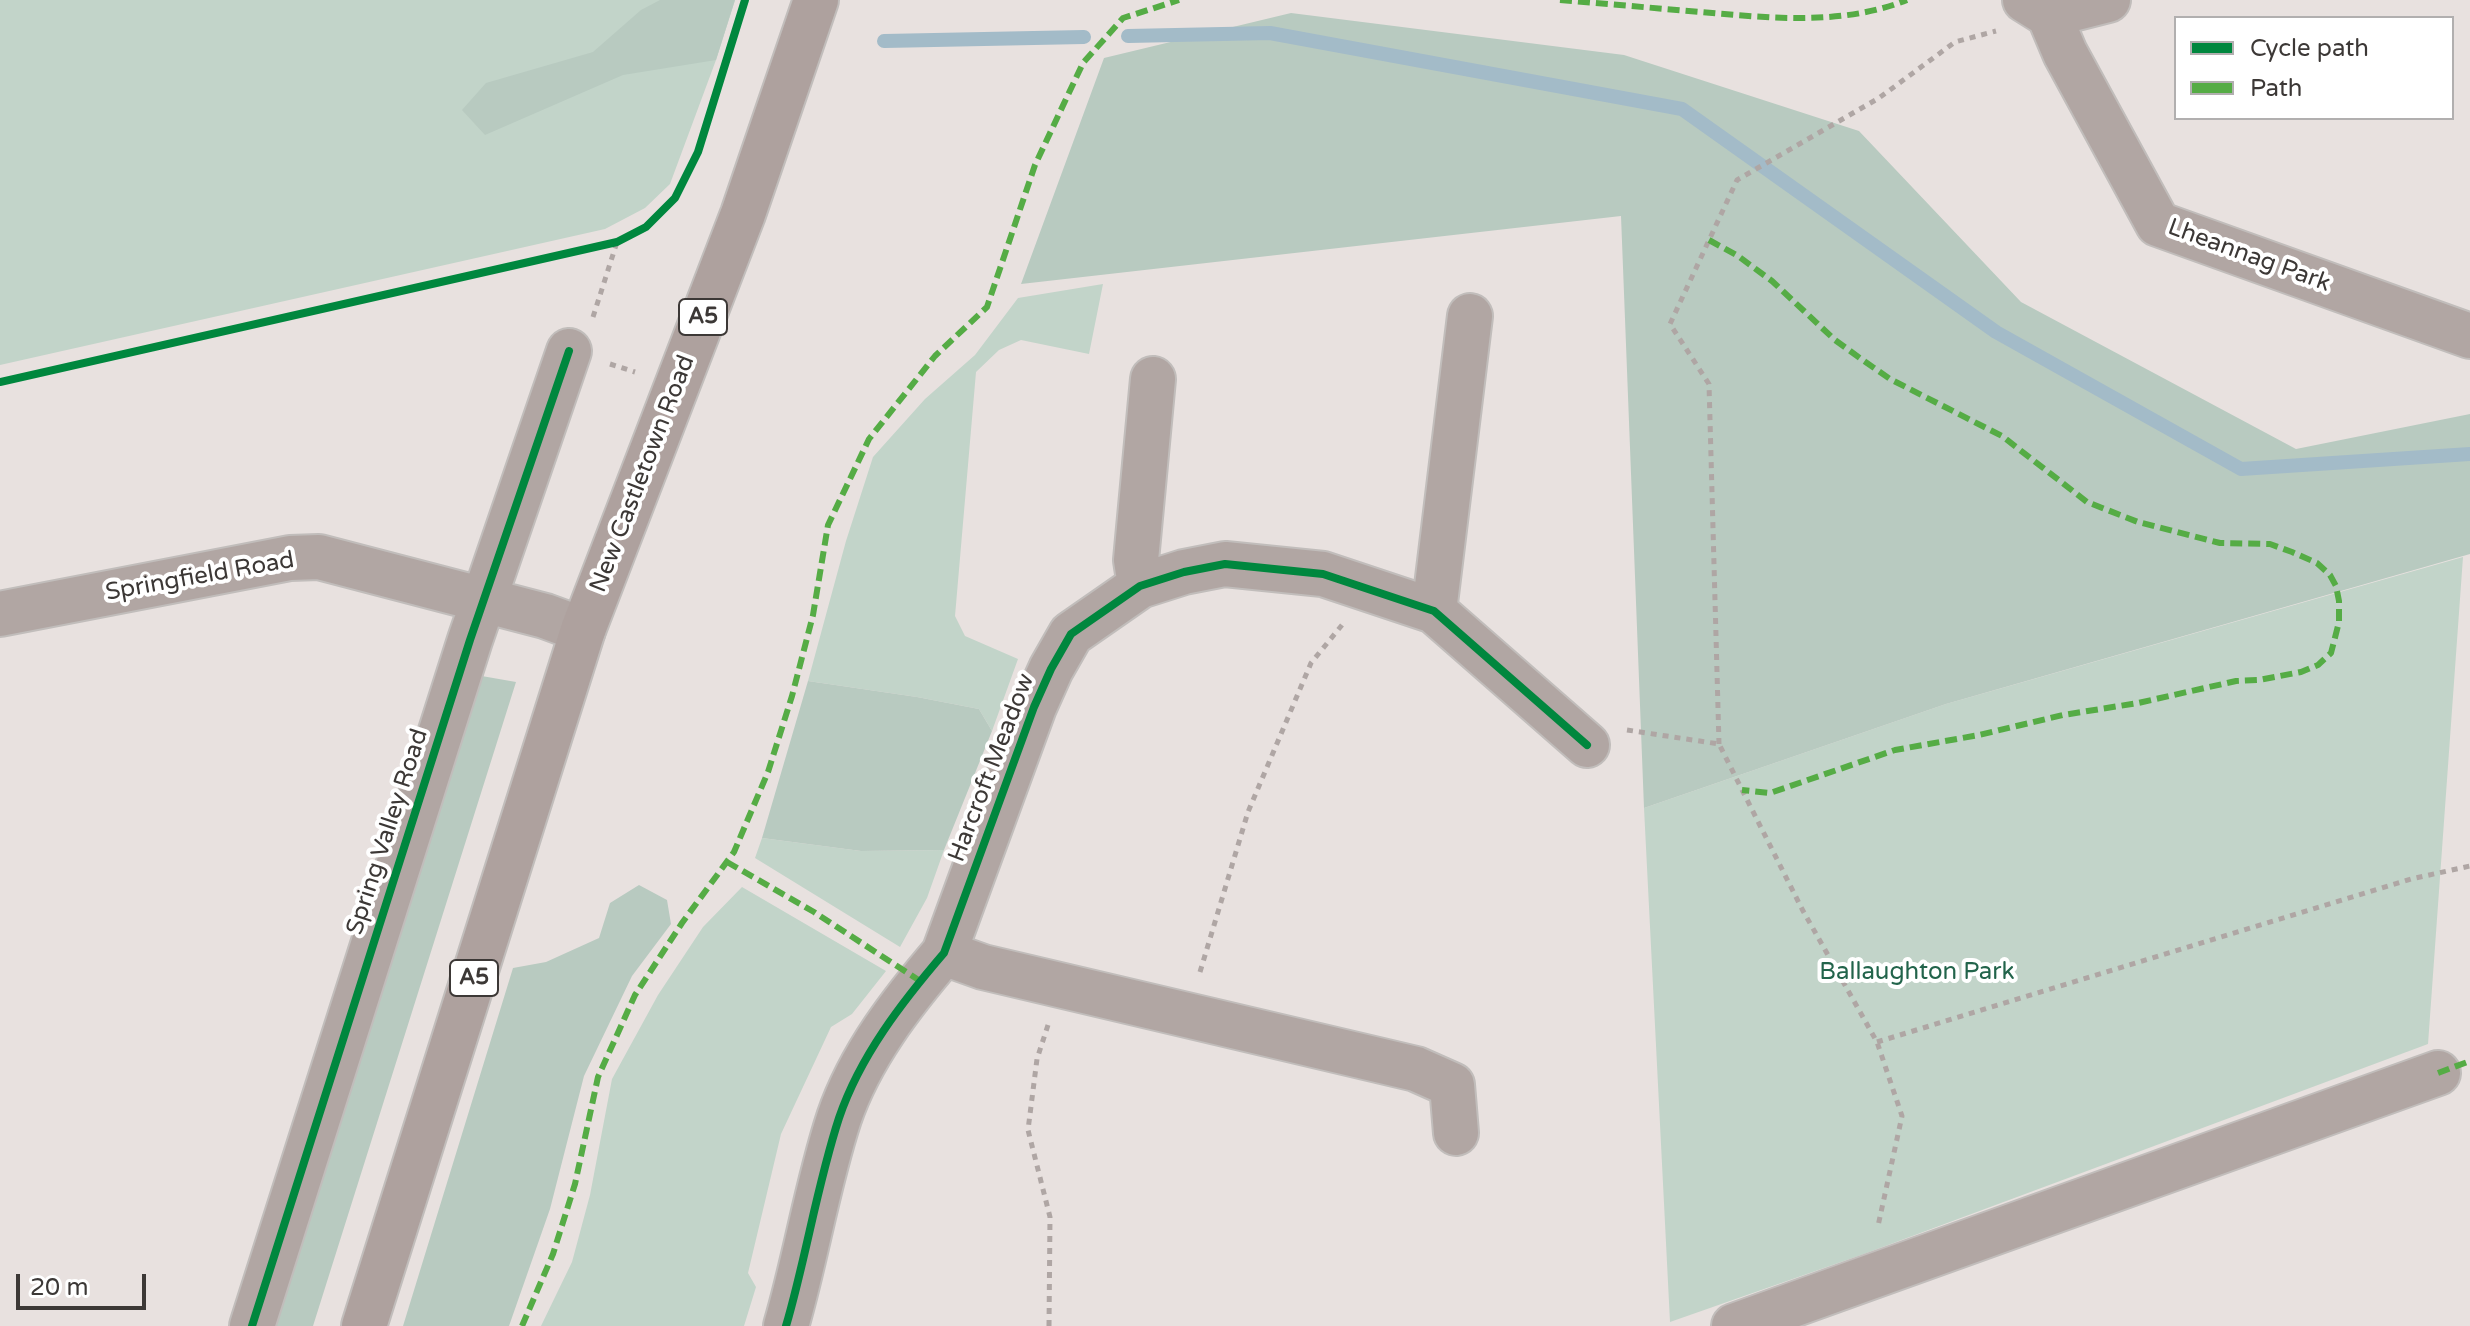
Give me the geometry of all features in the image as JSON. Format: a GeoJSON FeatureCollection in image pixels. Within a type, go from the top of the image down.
{"type":"FeatureCollection","features":[{"type":"Feature","properties":{"kind":"highway","name":"New Castletown Road"},"geometry":{"type":"LineString","coordinates":[[583,630],[743,214],[816,0]]}},
{"type":"Feature","properties":{"kind":"highway","name":"A5"},"geometry":{"type":"LineString","coordinates":[[364,1326],[583,630]]}},
{"type":"Feature","properties":{"kind":"street"},"geometry":{"type":"LineString","coordinates":[[2037,8],[2108,0]]}},
{"type":"Feature","properties":{"kind":"street","name":"Lheannag Park"},"geometry":{"type":"LineString","coordinates":[[2037,8],[2065,53],[2158,224],[2470,336]]}},
{"type":"Feature","properties":{"kind":"street"},"geometry":{"type":"LineString","coordinates":[[1434,611],[1470,316]]}},
{"type":"Feature","properties":{"kind":"street","name":"Spring Valley Road"},"geometry":{"type":"LineString","coordinates":[[252,1326],[484,599],[585,346]]}},
{"type":"Feature","properties":{"kind":"street"},"geometry":{"type":"LineString","coordinates":[[1140,586],[1136,560],[1153,379]]}},
{"type":"Feature","properties":{"kind":"street","name":"Springfield Road"},"geometry":{"type":"LineString","coordinates":[[0,614],[290,558],[319,557],[484,599],[583,630]]}},
{"type":"Feature","properties":{"kind":"street","name":"Harcroft Meadow"},"geometry":{"type":"LineString","coordinates":[[786,1326],[839,1118],[857,1075],[878,1038],[944,953],[1034,707],[1071,634],[1140,586],[1184,572],[1225,564],[1323,574],[1434,611],[1573,733]]}},
{"type":"Feature","properties":{"kind":"street"},"geometry":{"type":"LineString","coordinates":[[944,953],[983,967],[1060,986],[1416,1069],[1465,1077],[1456,1133]]}},
{"type":"Feature","properties":{"kind":"street"},"geometry":{"type":"LineString","coordinates":[[1734,1326],[2438,1073]]}},
{"type":"Feature","properties":{"kind":"path"},"geometry":{"type":"LineString","coordinates":[[1866,1278],[1902,1116],[1877,1042],[1802,909],[1719,744],[1709,384],[1670,324],[1737,180],[1879,98],[1955,42],[2037,8]]}},
{"type":"Feature","properties":{"kind":"path"},"geometry":{"type":"LineString","coordinates":[[601,246],[627,237]]}},
{"type":"Feature","properties":{"kind":"path"},"geometry":{"type":"LineString","coordinates":[[617,242],[585,346],[677,386]]}},
{"type":"Feature","properties":{"kind":"path"},"geometry":{"type":"LineString","coordinates":[[1184,1014],[1201,970],[1248,812],[1311,663],[1372,590]]}},
{"type":"Feature","properties":{"kind":"path"},"geometry":{"type":"LineString","coordinates":[[1573,733],[1719,744]]}},
{"type":"Feature","properties":{"kind":"path"},"geometry":{"type":"LineString","coordinates":[[1877,1042],[2411,879],[2470,866]]}},
{"type":"Feature","properties":{"kind":"path"},"geometry":{"type":"LineString","coordinates":[[1049,1326],[1050,1217],[1028,1130],[1037,1059],[1060,986]]}},
{"type":"Feature","properties":{"kind":"green space"},"geometry":{"type":"Polygon","coordinates":[[[0,0],[735,0],[670,184],[645,208],[605,229],[0,365],[0,0]]]}},
{"type":"Feature","properties":{"kind":"green space"},"geometry":{"type":"Polygon","coordinates":[[[660,0],[735,0],[716,60],[623,75],[485,135],[462,110],[486,83],[593,52],[641,10],[660,0]]]}},
{"type":"Feature","properties":{"kind":"green space"},"geometry":{"type":"Polygon","coordinates":[[[1291,13],[1624,55],[1859,131],[2021,302],[2296,449],[2470,414],[2470,554],[1946,704],[1644,808],[1621,216],[1021,284],[1104,58],[1291,13]]]}},
{"type":"Feature","properties":{"kind":"green space"},"geometry":{"type":"Polygon","coordinates":[[[1103,284],[1089,354],[1021,340],[999,350],[976,372],[955,616],[965,636],[1018,659],[992,731],[979,709],[808,681],[846,541],[873,457],[925,399],[975,355],[1018,298],[1103,284]]]}},
{"type":"Feature","properties":{"kind":"green space","name":"Ballaughton Park"},"geometry":{"type":"Polygon","coordinates":[[[2463,557],[2428,1044],[1864,1254],[1670,1322],[1644,808],[1946,704],[2463,557]]]}},
{"type":"Feature","properties":{"kind":"green space"},"geometry":{"type":"Polygon","coordinates":[[[476,675],[516,682],[313,1326],[270,1326],[476,675]]]}},
{"type":"Feature","properties":{"kind":"green space"},"geometry":{"type":"Polygon","coordinates":[[[808,681],[979,709],[992,731],[944,850],[861,851],[762,838],[808,681]]]}},
{"type":"Feature","properties":{"kind":"green space"},"geometry":{"type":"Polygon","coordinates":[[[762,838],[861,851],[944,850],[927,898],[900,947],[755,858],[762,838]]]}},
{"type":"Feature","properties":{"kind":"green space"},"geometry":{"type":"Polygon","coordinates":[[[639,885],[667,900],[671,924],[632,976],[584,1076],[550,1209],[509,1326],[403,1326],[513,968],[546,962],[599,938],[610,903],[639,885]]]}},
{"type":"Feature","properties":{"kind":"green space"},"geometry":{"type":"Polygon","coordinates":[[[742,887],[886,971],[852,1014],[831,1027],[781,1134],[748,1273],[756,1287],[744,1326],[541,1326],[572,1262],[590,1195],[612,1079],[658,995],[703,927],[742,887]]]}},
{"type":"Feature","properties":{"kind":"waterway"},"geometry":{"type":"LineString","coordinates":[[1128,36],[1270,33],[1682,109],[1996,332],[2241,469],[2470,454]]}},
{"type":"Feature","properties":{"kind":"waterway"},"geometry":{"type":"LineString","coordinates":[[884,41],[1084,37]]}},
{"type":"Feature","properties":{"kind":"marked path"},"geometry":{"type":"LineString","coordinates":[[522,1326],[553,1254],[575,1184],[598,1077],[635,995],[734,852],[768,772],[813,615],[828,525],[869,439],[935,356],[987,307],[1035,165],[1083,63],[1123,18],[1179,0]]}},
{"type":"Feature","properties":{"kind":"marked path"},"geometry":{"type":"LineString","coordinates":[[1560,0],[1805,18],[1857,14],[1907,0]]}},
{"type":"Feature","properties":{"kind":"marked path"},"geometry":{"type":"LineString","coordinates":[[1709,240],[1738,256],[1772,281],[1835,340],[1864,361],[1890,379],[2002,436],[2087,502],[2138,522],[2220,543],[2270,544],[2292,552],[2317,563],[2330,575],[2339,601],[2339,622],[2331,653],[2318,665],[2301,672],[2236,681],[1895,750],[1770,793],[1742,790]]}},
{"type":"Feature","properties":{"kind":"marked path"},"geometry":{"type":"LineString","coordinates":[[727,862],[814,912],[920,981]]}},
{"type":"Feature","properties":{"kind":"marked path"},"geometry":{"type":"LineString","coordinates":[[2438,1073],[2470,1061]]}},
{"type":"Feature","properties":{"kind":"cycle path"},"geometry":{"type":"LineString","coordinates":[[0,382],[617,242],[646,227],[675,198],[698,152],[745,0]]}},
{"type":"Feature","properties":{"kind":"cycle path"},"geometry":{"type":"LineString","coordinates":[[252,1326],[470,640],[569,351]]}},
{"type":"Feature","properties":{"kind":"cycle path"},"geometry":{"type":"LineString","coordinates":[[786,1326],[824,1169],[848,1095],[870,1051],[944,953],[1034,707],[1071,634],[1140,586],[1184,572],[1225,564],[1323,574],[1434,611],[1587,745]]}}]}
